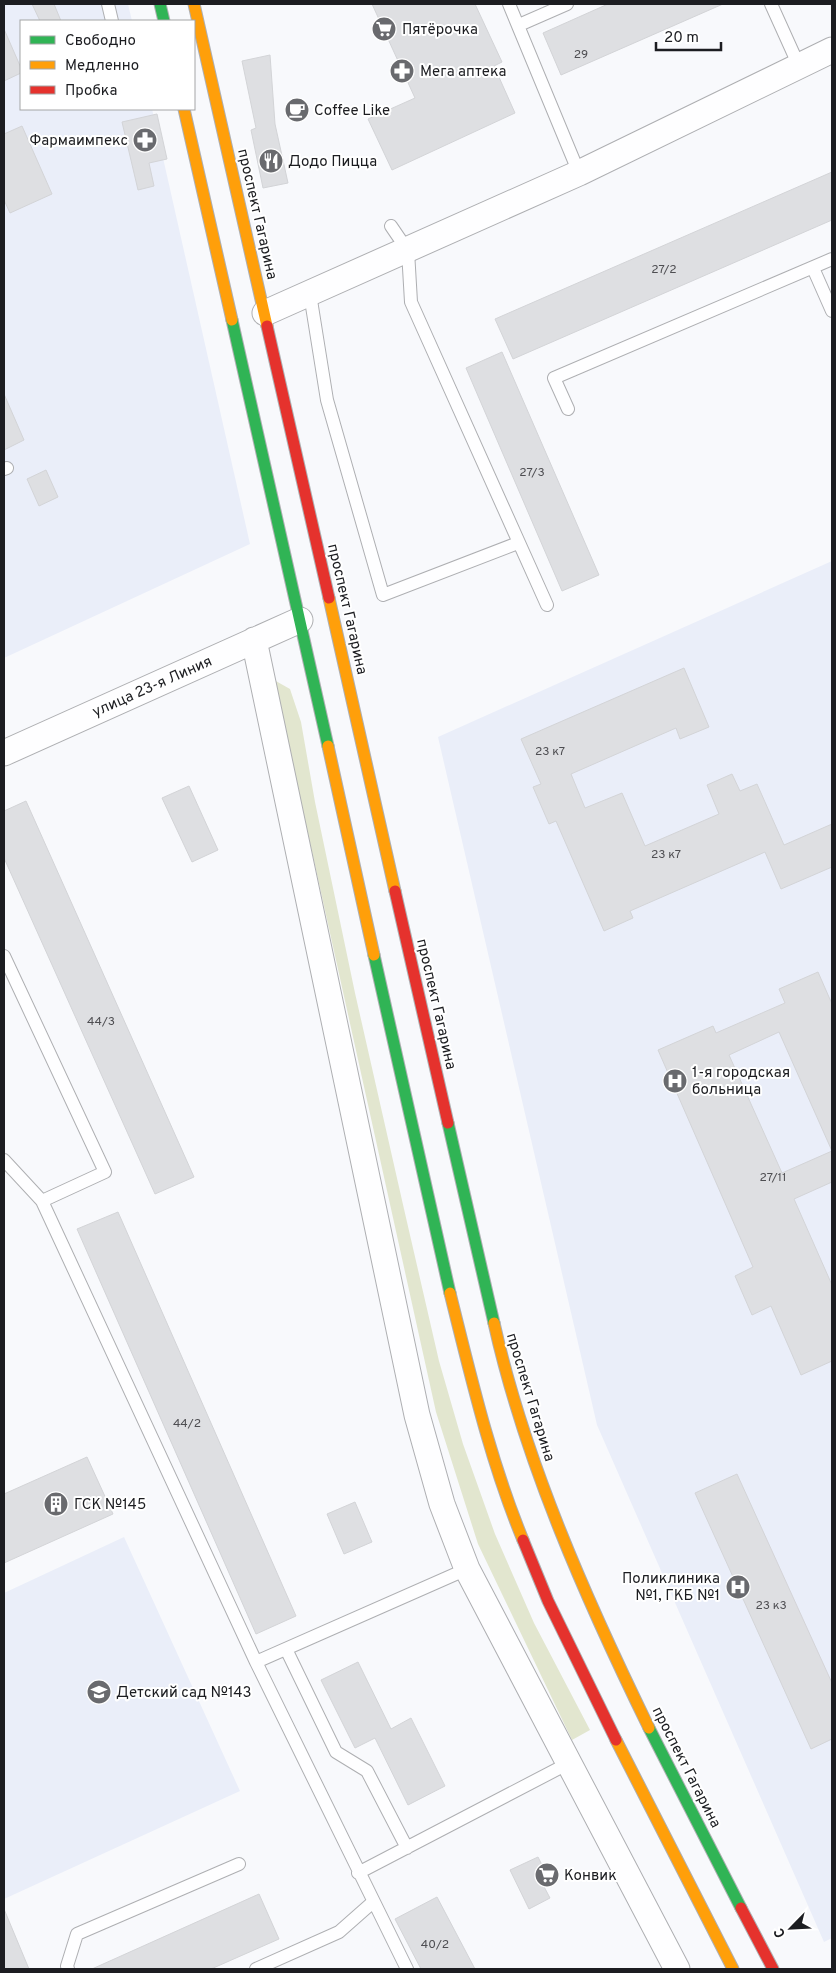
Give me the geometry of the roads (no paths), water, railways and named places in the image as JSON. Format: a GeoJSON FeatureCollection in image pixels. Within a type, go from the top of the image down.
{"type":"FeatureCollection","features":[{"type":"Feature","properties":{"kind":"main road"},"geometry":{"type":"LineString","coordinates":[[160,4],[164,20]]}},
{"type":"Feature","properties":{"kind":"main road","name":"проспект Гагарина"},"geometry":{"type":"LineString","coordinates":[[194,4],[257,316],[502,1360],[542,1484],[591,1604],[644,1716],[773,1969]]}},
{"type":"Feature","properties":{"kind":"main road"},"geometry":{"type":"LineString","coordinates":[[184,110],[300,620],[436,1235],[482,1423],[509,1506],[548,1601],[610,1729],[732,1969]]}},
{"type":"Feature","properties":{"kind":"main road"},"geometry":{"type":"LineString","coordinates":[[231,322],[257,316]]}},
{"type":"Feature","properties":{"kind":"street"},"geometry":{"type":"LineString","coordinates":[[257,316],[408,251],[579,173],[832,50]]}},
{"type":"Feature","properties":{"kind":"street","name":"улица 23-я Линия"},"geometry":{"type":"LineString","coordinates":[[4,753],[300,620]]}},
{"type":"Feature","properties":{"kind":"street"},"geometry":{"type":"LineString","coordinates":[[254,640],[416,1416],[442,1504],[467,1569],[677,1969]]}},
{"type":"Feature","properties":{"kind":"lane"},"geometry":{"type":"LineString","coordinates":[[108,4],[112,20]]}},
{"type":"Feature","properties":{"kind":"lane"},"geometry":{"type":"LineString","coordinates":[[509,4],[519,24],[579,173]]}},
{"type":"Feature","properties":{"kind":"lane"},"geometry":{"type":"LineString","coordinates":[[519,24],[567,4]]}},
{"type":"Feature","properties":{"kind":"lane"},"geometry":{"type":"LineString","coordinates":[[771,4],[799,66]]}},
{"type":"Feature","properties":{"kind":"lane"},"geometry":{"type":"LineString","coordinates":[[391,226],[408,251],[411,302],[547,604]]}},
{"type":"Feature","properties":{"kind":"lane"},"geometry":{"type":"LineString","coordinates":[[568,409],[554,378],[832,259]]}},
{"type":"Feature","properties":{"kind":"lane"},"geometry":{"type":"LineString","coordinates":[[813,268],[832,311]]}},
{"type":"Feature","properties":{"kind":"lane"},"geometry":{"type":"LineString","coordinates":[[310,294],[327,400],[383,595],[518,543]]}},
{"type":"Feature","properties":{"kind":"lane"},"geometry":{"type":"LineString","coordinates":[[4,956],[105,1172],[42,1201]]}},
{"type":"Feature","properties":{"kind":"lane"},"geometry":{"type":"LineString","coordinates":[[4,1160],[42,1201],[256,1662],[358,1873],[407,1969]]}},
{"type":"Feature","properties":{"kind":"lane"},"geometry":{"type":"LineString","coordinates":[[256,1662],[467,1569]]}},
{"type":"Feature","properties":{"kind":"lane"},"geometry":{"type":"LineString","coordinates":[[286,1649],[336,1752],[367,1772],[407,1848]]}},
{"type":"Feature","properties":{"kind":"lane"},"geometry":{"type":"LineString","coordinates":[[358,1873],[569,1763]]}},
{"type":"Feature","properties":{"kind":"lane"},"geometry":{"type":"LineString","coordinates":[[68,1969],[77,1934],[239,1864]]}},
{"type":"Feature","properties":{"kind":"lane"},"geometry":{"type":"LineString","coordinates":[[256,1969],[338,1932],[373,1902]]}},
{"type":"Feature","properties":{"kind":"place","name":"Пятёрочка"},"geometry":{"type":"Point","coordinates":[384,29]}},
{"type":"Feature","properties":{"kind":"place","name":"Мега аптека"},"geometry":{"type":"Point","coordinates":[402,71]}},
{"type":"Feature","properties":{"kind":"place","name":"Coffee Like"},"geometry":{"type":"Point","coordinates":[297,110]}},
{"type":"Feature","properties":{"kind":"place","name":"Фармаимпекс"},"geometry":{"type":"Point","coordinates":[145,140]}},
{"type":"Feature","properties":{"kind":"place","name":"Додо Пицца"},"geometry":{"type":"Point","coordinates":[271,161]}},
{"type":"Feature","properties":{"kind":"place","name":"1-я городская больница"},"geometry":{"type":"Point","coordinates":[675,1081]}},
{"type":"Feature","properties":{"kind":"place","name":"ГСК №145"},"geometry":{"type":"Point","coordinates":[56,1504]}},
{"type":"Feature","properties":{"kind":"place","name":"Поликлиника №1, ГКБ №1"},"geometry":{"type":"Point","coordinates":[738,1587]}},
{"type":"Feature","properties":{"kind":"place","name":"Детский сад №143"},"geometry":{"type":"Point","coordinates":[99,1692]}},
{"type":"Feature","properties":{"kind":"place","name":"Конвик"},"geometry":{"type":"Point","coordinates":[547,1875]}}]}
